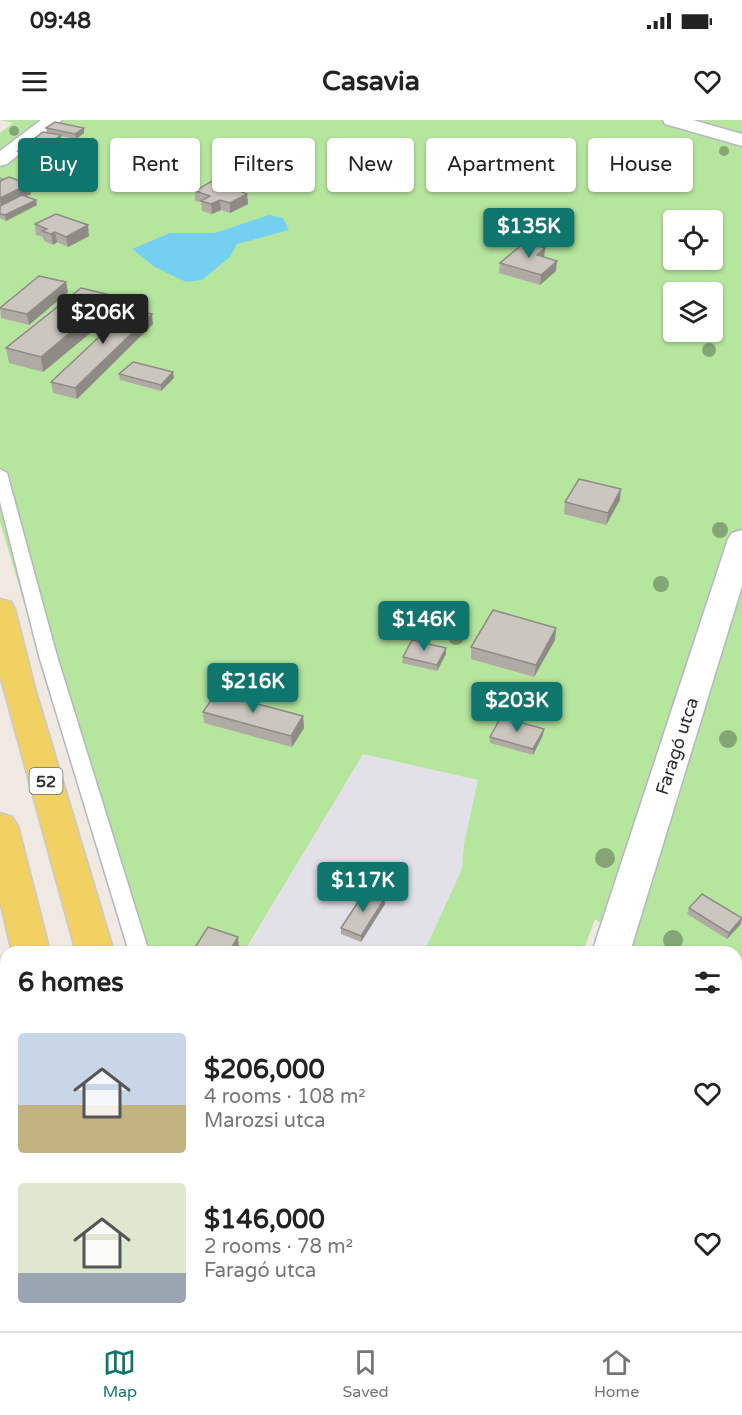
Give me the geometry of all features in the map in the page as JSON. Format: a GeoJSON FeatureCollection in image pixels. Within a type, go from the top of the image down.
{"type":"FeatureCollection","features":[{"type":"Feature","properties":{"kind":"main road","name":"52"},"geometry":{"type":"LineString","coordinates":[[0,609],[20,692],[93,946]]}},
{"type":"Feature","properties":{"kind":"main road"},"geometry":{"type":"LineString","coordinates":[[0,826],[30,946]]}},
{"type":"Feature","properties":{"kind":"street"},"geometry":{"type":"LineString","coordinates":[[0,160],[52,120]]}},
{"type":"Feature","properties":{"kind":"street"},"geometry":{"type":"LineString","coordinates":[[672,120],[742,141]]}},
{"type":"Feature","properties":{"kind":"street","name":"Faragó utca"},"geometry":{"type":"LineString","coordinates":[[613,946],[742,539]]}},
{"type":"Feature","properties":{"kind":"lane"},"geometry":{"type":"LineString","coordinates":[[0,473],[48,656],[137,946]]}},
{"type":"Feature","properties":{"kind":"shaded area"},"geometry":{"type":"Polygon","coordinates":[[[362,754],[501,785],[427,946],[249,946],[362,754]]]}},
{"type":"Feature","properties":{"kind":"green space"},"geometry":{"type":"Polygon","coordinates":[[[0,120],[742,120],[742,946],[630,946],[595,919],[585,946],[427,946],[462,869],[464,844],[478,780],[363,754],[248,946],[126,946],[0,522],[0,133],[13,123],[0,120]]]}},
{"type":"Feature","properties":{"kind":"water"},"geometry":{"type":"Polygon","coordinates":[[[269,215],[283,218],[289,230],[237,244],[230,257],[202,280],[186,282],[155,267],[132,249],[170,233],[215,233],[269,215]]]}},
{"type":"Feature","properties":{"kind":"building"},"geometry":{"type":"Polygon","coordinates":[[[55,122],[84,128],[75,134],[46,128],[55,122]]]}},
{"type":"Feature","properties":{"kind":"building"},"geometry":{"type":"Polygon","coordinates":[[[43,132],[61,135],[57,138],[35,138],[43,132]]]}},
{"type":"Feature","properties":{"kind":"building"},"geometry":{"type":"Polygon","coordinates":[[[9,177],[18,180],[18,189],[0,198],[0,181],[9,177]]]}},
{"type":"Feature","properties":{"kind":"building"},"geometry":{"type":"Polygon","coordinates":[[[212,181],[212,192],[247,194],[230,203],[220,200],[211,204],[201,201],[210,196],[198,192],[200,188],[212,181]]]}},
{"type":"Feature","properties":{"kind":"building"},"geometry":{"type":"Polygon","coordinates":[[[22,195],[36,200],[5,215],[0,214],[0,206],[22,195]]]}},
{"type":"Feature","properties":{"kind":"building"},"geometry":{"type":"Polygon","coordinates":[[[56,214],[88,225],[66,237],[55,232],[51,234],[42,231],[47,229],[35,224],[56,214]]]}},
{"type":"Feature","properties":{"kind":"building"},"geometry":{"type":"Polygon","coordinates":[[[525,242],[545,248],[537,255],[557,261],[541,275],[500,263],[525,242]]]}},
{"type":"Feature","properties":{"kind":"building"},"geometry":{"type":"Polygon","coordinates":[[[39,276],[66,282],[27,314],[0,308],[39,276]]]}},
{"type":"Feature","properties":{"kind":"building"},"geometry":{"type":"Polygon","coordinates":[[[81,288],[114,296],[41,357],[6,348],[81,288]]]}},
{"type":"Feature","properties":{"kind":"building"},"geometry":{"type":"Polygon","coordinates":[[[114,306],[152,314],[75,388],[51,382],[114,323],[99,320],[114,306]]]}},
{"type":"Feature","properties":{"kind":"building"},"geometry":{"type":"Polygon","coordinates":[[[133,362],[173,372],[161,385],[119,374],[133,362]]]}},
{"type":"Feature","properties":{"kind":"building"},"geometry":{"type":"Polygon","coordinates":[[[579,479],[621,489],[608,513],[565,502],[579,479]]]}},
{"type":"Feature","properties":{"kind":"building"},"geometry":{"type":"Polygon","coordinates":[[[493,610],[556,628],[536,665],[471,647],[493,610]]]}},
{"type":"Feature","properties":{"kind":"building"},"geometry":{"type":"Polygon","coordinates":[[[412,640],[446,648],[437,665],[403,657],[412,640]]]}},
{"type":"Feature","properties":{"kind":"building"},"geometry":{"type":"Polygon","coordinates":[[[216,693],[303,716],[291,736],[203,712],[216,693]]]}},
{"type":"Feature","properties":{"kind":"building"},"geometry":{"type":"Polygon","coordinates":[[[501,717],[544,729],[533,749],[490,737],[501,717]]]}},
{"type":"Feature","properties":{"kind":"building"},"geometry":{"type":"Polygon","coordinates":[[[366,890],[385,898],[361,936],[341,928],[366,890]]]}},
{"type":"Feature","properties":{"kind":"building"},"geometry":{"type":"Polygon","coordinates":[[[702,894],[742,918],[729,933],[689,908],[702,894]]]}},
{"type":"Feature","properties":{"kind":"building"},"geometry":{"type":"Polygon","coordinates":[[[208,927],[238,937],[233,946],[196,946],[208,927]]]}}]}
